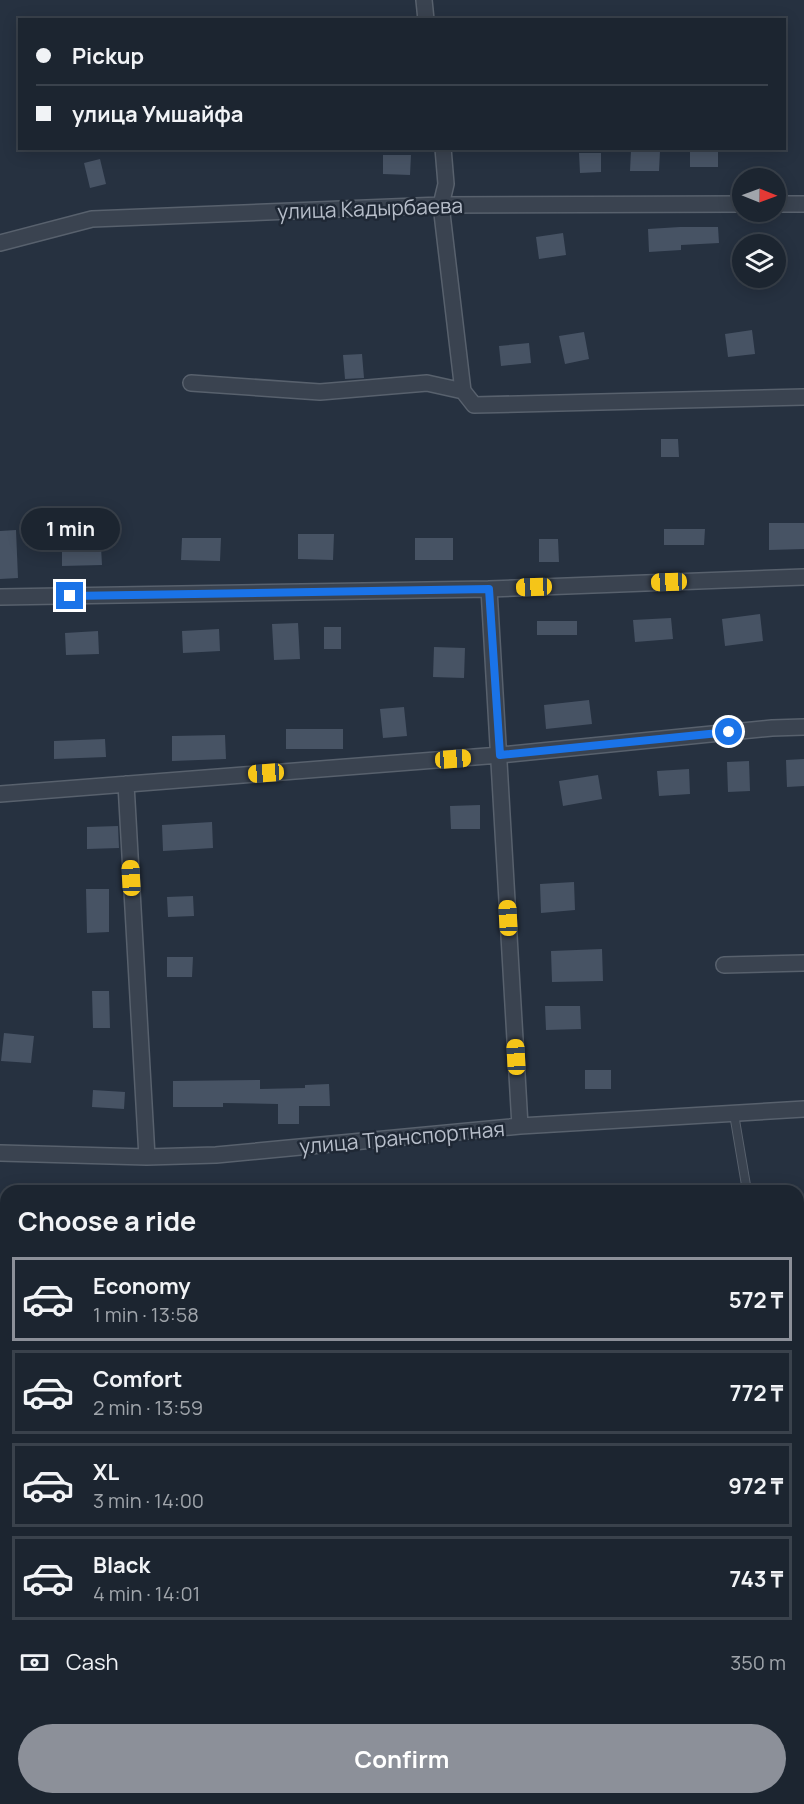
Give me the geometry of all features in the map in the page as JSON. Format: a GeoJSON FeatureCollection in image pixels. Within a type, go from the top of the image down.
{"type":"FeatureCollection","features":[{"type":"Feature","properties":{"kind":"street"},"geometry":{"type":"LineString","coordinates":[[423,0],[426,18]]}},
{"type":"Feature","properties":{"kind":"street"},"geometry":{"type":"LineString","coordinates":[[443,150],[446,184],[441,205],[463,391],[474,405],[804,397]]}},
{"type":"Feature","properties":{"kind":"street","name":"улица Кадырбаева"},"geometry":{"type":"LineString","coordinates":[[0,243],[92,219],[441,205],[732,204]]}},
{"type":"Feature","properties":{"kind":"street"},"geometry":{"type":"LineString","coordinates":[[786,204],[804,204]]}},
{"type":"Feature","properties":{"kind":"street"},"geometry":{"type":"LineString","coordinates":[[191,383],[320,392],[427,383],[463,391]]}},
{"type":"Feature","properties":{"kind":"street"},"geometry":{"type":"LineString","coordinates":[[0,597],[489,589],[804,577]]}},
{"type":"Feature","properties":{"kind":"street"},"geometry":{"type":"LineString","coordinates":[[489,589],[520,1126]]}},
{"type":"Feature","properties":{"kind":"street"},"geometry":{"type":"LineString","coordinates":[[0,794],[500,755],[772,728],[804,727]]}},
{"type":"Feature","properties":{"kind":"street"},"geometry":{"type":"LineString","coordinates":[[126,784],[147,1156]]}},
{"type":"Feature","properties":{"kind":"street"},"geometry":{"type":"LineString","coordinates":[[724,965],[804,963]]}},
{"type":"Feature","properties":{"kind":"street","name":"улица Транспортная"},"geometry":{"type":"LineString","coordinates":[[0,1154],[216,1155],[520,1126],[804,1109]]}},
{"type":"Feature","properties":{"kind":"lane"},"geometry":{"type":"LineString","coordinates":[[734,1114],[746,1185]]}},
{"type":"Feature","properties":{"kind":"building"},"geometry":{"type":"Polygon","coordinates":[[[631,150],[660,151],[659,171],[630,171],[631,150]]]}},
{"type":"Feature","properties":{"kind":"building"},"geometry":{"type":"Polygon","coordinates":[[[690,150],[718,150],[718,167],[690,167],[690,150]]]}},
{"type":"Feature","properties":{"kind":"building"},"geometry":{"type":"Polygon","coordinates":[[[579,153],[601,153],[601,172],[580,173],[579,153]]]}},
{"type":"Feature","properties":{"kind":"building"},"geometry":{"type":"Polygon","coordinates":[[[383,155],[411,155],[410,175],[383,174],[383,155]]]}},
{"type":"Feature","properties":{"kind":"building"},"geometry":{"type":"Polygon","coordinates":[[[100,159],[106,184],[90,188],[84,163],[100,159]]]}},
{"type":"Feature","properties":{"kind":"building"},"geometry":{"type":"Polygon","coordinates":[[[718,227],[719,243],[681,245],[681,250],[649,252],[648,229],[718,227]]]}},
{"type":"Feature","properties":{"kind":"building"},"geometry":{"type":"Polygon","coordinates":[[[563,233],[566,255],[539,259],[536,237],[563,233]]]}},
{"type":"Feature","properties":{"kind":"building"},"geometry":{"type":"Polygon","coordinates":[[[752,330],[755,354],[728,357],[725,334],[752,330]]]}},
{"type":"Feature","properties":{"kind":"building"},"geometry":{"type":"Polygon","coordinates":[[[584,332],[589,359],[565,364],[559,336],[584,332]]]}},
{"type":"Feature","properties":{"kind":"building"},"geometry":{"type":"Polygon","coordinates":[[[529,343],[531,363],[501,366],[499,346],[529,343]]]}},
{"type":"Feature","properties":{"kind":"building"},"geometry":{"type":"Polygon","coordinates":[[[362,354],[364,378],[345,379],[343,355],[362,354]]]}},
{"type":"Feature","properties":{"kind":"building"},"geometry":{"type":"Polygon","coordinates":[[[661,439],[678,439],[679,457],[661,457],[661,439]]]}},
{"type":"Feature","properties":{"kind":"building"},"geometry":{"type":"Polygon","coordinates":[[[769,523],[804,523],[804,549],[769,550],[769,523]]]}},
{"type":"Feature","properties":{"kind":"building"},"geometry":{"type":"Polygon","coordinates":[[[664,529],[705,529],[704,545],[664,545],[664,529]]]}},
{"type":"Feature","properties":{"kind":"building"},"geometry":{"type":"Polygon","coordinates":[[[16,530],[18,578],[0,579],[0,531],[16,530]]]}},
{"type":"Feature","properties":{"kind":"building"},"geometry":{"type":"Polygon","coordinates":[[[298,534],[334,534],[333,560],[298,559],[298,534]]]}},
{"type":"Feature","properties":{"kind":"building"},"geometry":{"type":"Polygon","coordinates":[[[182,538],[221,538],[220,561],[181,560],[182,538]]]}},
{"type":"Feature","properties":{"kind":"building"},"geometry":{"type":"Polygon","coordinates":[[[415,538],[453,538],[453,560],[415,560],[415,538]]]}},
{"type":"Feature","properties":{"kind":"building"},"geometry":{"type":"Polygon","coordinates":[[[539,539],[558,539],[559,562],[539,562],[539,539]]]}},
{"type":"Feature","properties":{"kind":"building"},"geometry":{"type":"Polygon","coordinates":[[[101,547],[102,565],[62,566],[62,548],[101,547]]]}},
{"type":"Feature","properties":{"kind":"building"},"geometry":{"type":"Polygon","coordinates":[[[760,614],[763,641],[725,646],[722,619],[760,614]]]}},
{"type":"Feature","properties":{"kind":"building"},"geometry":{"type":"Polygon","coordinates":[[[671,618],[673,639],[635,642],[633,620],[671,618]]]}},
{"type":"Feature","properties":{"kind":"building"},"geometry":{"type":"Polygon","coordinates":[[[537,621],[577,621],[577,635],[537,635],[537,621]]]}},
{"type":"Feature","properties":{"kind":"building"},"geometry":{"type":"Polygon","coordinates":[[[298,623],[300,659],[274,660],[272,624],[298,623]]]}},
{"type":"Feature","properties":{"kind":"building"},"geometry":{"type":"Polygon","coordinates":[[[324,627],[341,627],[341,649],[324,649],[324,627]]]}},
{"type":"Feature","properties":{"kind":"building"},"geometry":{"type":"Polygon","coordinates":[[[219,629],[220,651],[183,653],[182,631],[219,629]]]}},
{"type":"Feature","properties":{"kind":"building"},"geometry":{"type":"Polygon","coordinates":[[[98,631],[99,654],[66,655],[65,633],[98,631]]]}},
{"type":"Feature","properties":{"kind":"building"},"geometry":{"type":"Polygon","coordinates":[[[434,647],[465,648],[464,678],[433,677],[434,647]]]}},
{"type":"Feature","properties":{"kind":"building"},"geometry":{"type":"Polygon","coordinates":[[[589,700],[592,724],[546,729],[544,705],[589,700]]]}},
{"type":"Feature","properties":{"kind":"building"},"geometry":{"type":"Polygon","coordinates":[[[404,707],[407,736],[383,738],[380,709],[404,707]]]}},
{"type":"Feature","properties":{"kind":"building"},"geometry":{"type":"Polygon","coordinates":[[[286,729],[343,729],[343,749],[286,749],[286,729]]]}},
{"type":"Feature","properties":{"kind":"building"},"geometry":{"type":"Polygon","coordinates":[[[225,735],[226,759],[172,761],[172,736],[225,735]]]}},
{"type":"Feature","properties":{"kind":"building"},"geometry":{"type":"Polygon","coordinates":[[[105,739],[106,757],[54,759],[54,741],[105,739]]]}},
{"type":"Feature","properties":{"kind":"building"},"geometry":{"type":"Polygon","coordinates":[[[804,759],[804,786],[787,787],[786,760],[804,759]]]}},
{"type":"Feature","properties":{"kind":"building"},"geometry":{"type":"Polygon","coordinates":[[[749,761],[750,791],[728,792],[727,762],[749,761]]]}},
{"type":"Feature","properties":{"kind":"building"},"geometry":{"type":"Polygon","coordinates":[[[689,769],[690,794],[659,796],[657,771],[689,769]]]}},
{"type":"Feature","properties":{"kind":"building"},"geometry":{"type":"Polygon","coordinates":[[[598,775],[602,799],[563,806],[559,781],[598,775]]]}},
{"type":"Feature","properties":{"kind":"building"},"geometry":{"type":"Polygon","coordinates":[[[480,805],[480,829],[451,829],[450,806],[480,805]]]}},
{"type":"Feature","properties":{"kind":"building"},"geometry":{"type":"Polygon","coordinates":[[[212,822],[213,848],[163,851],[162,825],[212,822]]]}},
{"type":"Feature","properties":{"kind":"building"},"geometry":{"type":"Polygon","coordinates":[[[118,826],[119,848],[87,849],[87,827],[118,826]]]}},
{"type":"Feature","properties":{"kind":"building"},"geometry":{"type":"Polygon","coordinates":[[[574,882],[575,910],[541,913],[540,884],[574,882]]]}},
{"type":"Feature","properties":{"kind":"building"},"geometry":{"type":"Polygon","coordinates":[[[86,889],[109,889],[109,932],[87,933],[86,889]]]}},
{"type":"Feature","properties":{"kind":"building"},"geometry":{"type":"Polygon","coordinates":[[[193,896],[194,916],[168,917],[167,897],[193,896]]]}},
{"type":"Feature","properties":{"kind":"building"},"geometry":{"type":"Polygon","coordinates":[[[602,949],[603,981],[552,982],[551,951],[602,949]]]}},
{"type":"Feature","properties":{"kind":"building"},"geometry":{"type":"Polygon","coordinates":[[[167,957],[193,957],[192,977],[167,977],[167,957]]]}},
{"type":"Feature","properties":{"kind":"building"},"geometry":{"type":"Polygon","coordinates":[[[92,991],[109,991],[110,1028],[93,1028],[92,991]]]}},
{"type":"Feature","properties":{"kind":"building"},"geometry":{"type":"Polygon","coordinates":[[[545,1006],[580,1006],[581,1029],[546,1030],[545,1006]]]}},
{"type":"Feature","properties":{"kind":"building"},"geometry":{"type":"Polygon","coordinates":[[[4,1033],[34,1036],[31,1063],[1,1061],[4,1033]]]}},
{"type":"Feature","properties":{"kind":"building"},"geometry":{"type":"Polygon","coordinates":[[[585,1070],[611,1070],[611,1089],[585,1089],[585,1070]]]}},
{"type":"Feature","properties":{"kind":"building"},"geometry":{"type":"Polygon","coordinates":[[[260,1080],[260,1089],[305,1088],[305,1085],[329,1084],[330,1106],[299,1106],[299,1124],[278,1124],[278,1104],[223,1103],[223,1107],[173,1107],[173,1081],[260,1080]]]}},
{"type":"Feature","properties":{"kind":"building"},"geometry":{"type":"Polygon","coordinates":[[[93,1090],[125,1092],[124,1109],[92,1107],[93,1090]]]}},
{"type":"Feature","properties":{"kind":"route"},"geometry":{"type":"LineString","coordinates":[[70,596],[489,589],[500,755],[729,732]]}}]}
